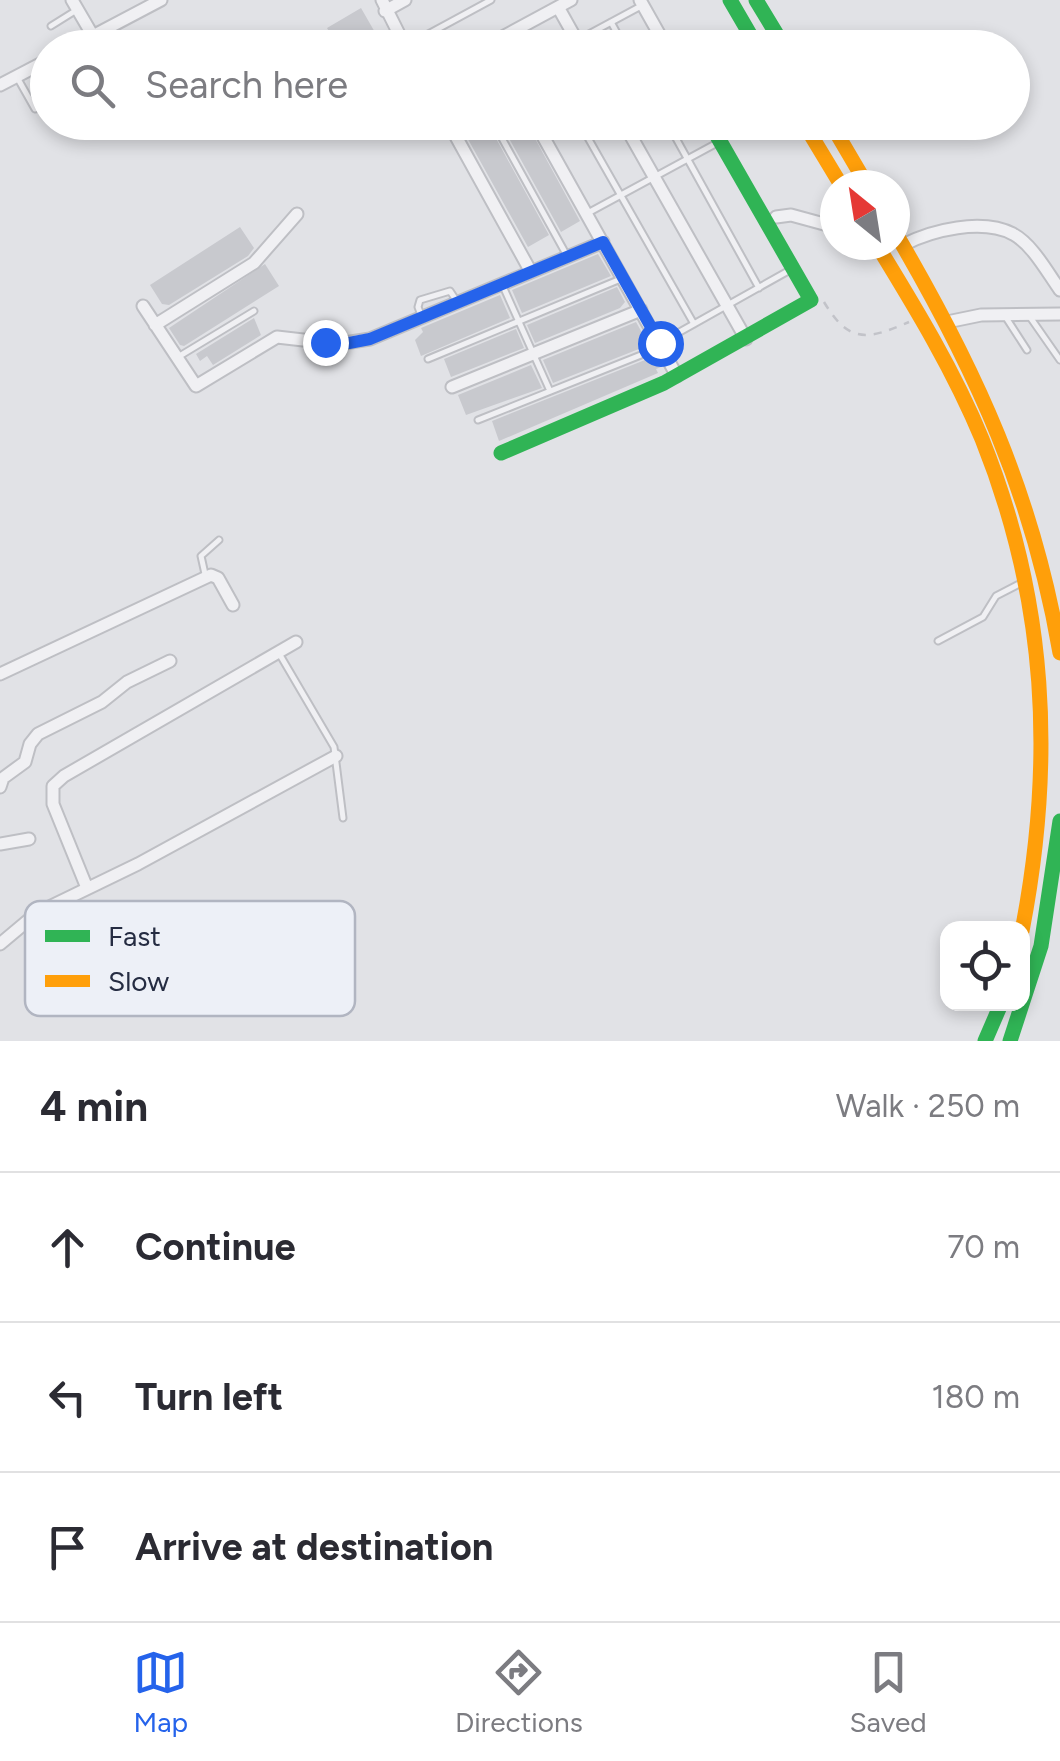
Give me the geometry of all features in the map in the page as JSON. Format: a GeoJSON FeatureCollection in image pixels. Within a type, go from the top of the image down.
{"type":"FeatureCollection","features":[{"type":"Feature","properties":{"kind":"main road"},"geometry":{"type":"LineString","coordinates":[[730,0],[748,30]]}},
{"type":"Feature","properties":{"kind":"main road"},"geometry":{"type":"LineString","coordinates":[[756,0],[774,30]]}},
{"type":"Feature","properties":{"kind":"main road"},"geometry":{"type":"LineString","coordinates":[[815,140],[832,170]]}},
{"type":"Feature","properties":{"kind":"main road"},"geometry":{"type":"LineString","coordinates":[[841,140],[858,170]]}},
{"type":"Feature","properties":{"kind":"main road"},"geometry":{"type":"LineString","coordinates":[[501,453],[632,399],[811,300],[720,142]]}},
{"type":"Feature","properties":{"kind":"main road"},"geometry":{"type":"LineString","coordinates":[[910,257],[988,404],[1019,480],[1047,576],[1060,653]]}},
{"type":"Feature","properties":{"kind":"main road"},"geometry":{"type":"LineString","coordinates":[[886,260],[981,436],[1004,499],[1026,581],[1041,672],[1044,749],[1036,856],[1024,921]]}},
{"type":"Feature","properties":{"kind":"main road"},"geometry":{"type":"LineString","coordinates":[[1010,1041],[1041,946],[1059,832]]}},
{"type":"Feature","properties":{"kind":"main road"},"geometry":{"type":"LineString","coordinates":[[985,1041],[998,1011]]}},
{"type":"Feature","properties":{"kind":"street"},"geometry":{"type":"LineString","coordinates":[[104,30],[161,0]]}},
{"type":"Feature","properties":{"kind":"street"},"geometry":{"type":"LineString","coordinates":[[396,30],[383,5],[405,0]]}},
{"type":"Feature","properties":{"kind":"street"},"geometry":{"type":"LineString","coordinates":[[517,30],[571,0]]}},
{"type":"Feature","properties":{"kind":"street"},"geometry":{"type":"LineString","coordinates":[[642,2],[657,30]]}},
{"type":"Feature","properties":{"kind":"street"},"geometry":{"type":"LineString","coordinates":[[75,5],[90,30]]}},
{"type":"Feature","properties":{"kind":"street"},"geometry":{"type":"LineString","coordinates":[[558,7],[571,30]]}},
{"type":"Feature","properties":{"kind":"street"},"geometry":{"type":"LineString","coordinates":[[0,85],[30,69]]}},
{"type":"Feature","properties":{"kind":"street"},"geometry":{"type":"LineString","coordinates":[[458,140],[531,272]]}},
{"type":"Feature","properties":{"kind":"street"},"geometry":{"type":"LineString","coordinates":[[545,140],[678,376]]}},
{"type":"Feature","properties":{"kind":"street"},"geometry":{"type":"LineString","coordinates":[[633,140],[746,339]]}},
{"type":"Feature","properties":{"kind":"street"},"geometry":{"type":"LineString","coordinates":[[155,325],[254,263],[296,214]]}},
{"type":"Feature","properties":{"kind":"street"},"geometry":{"type":"LineString","coordinates":[[776,217],[820,223]]}},
{"type":"Feature","properties":{"kind":"street"},"geometry":{"type":"LineString","coordinates":[[910,236],[995,228],[1012,234],[1025,244],[1060,290]]}},
{"type":"Feature","properties":{"kind":"street"},"geometry":{"type":"LineString","coordinates":[[143,306],[196,386],[277,338],[349,343],[370,339],[603,242]]}},
{"type":"Feature","properties":{"kind":"street"},"geometry":{"type":"LineString","coordinates":[[452,387],[641,310]]}},
{"type":"Feature","properties":{"kind":"street"},"geometry":{"type":"LineString","coordinates":[[947,322],[1003,314],[1060,314]]}},
{"type":"Feature","properties":{"kind":"street"},"geometry":{"type":"LineString","coordinates":[[0,674],[206,577],[218,578],[233,605]]}},
{"type":"Feature","properties":{"kind":"street"},"geometry":{"type":"LineString","coordinates":[[87,888],[53,804],[53,786],[296,642]]}},
{"type":"Feature","properties":{"kind":"street"},"geometry":{"type":"LineString","coordinates":[[0,786],[3,778],[25,762],[30,744],[38,734],[170,661]]}},
{"type":"Feature","properties":{"kind":"street"},"geometry":{"type":"LineString","coordinates":[[60,901],[151,857],[336,756]]}},
{"type":"Feature","properties":{"kind":"street"},"geometry":{"type":"LineString","coordinates":[[0,844],[30,839]]}},
{"type":"Feature","properties":{"kind":"street"},"geometry":{"type":"LineString","coordinates":[[0,944],[25,922]]}},
{"type":"Feature","properties":{"kind":"lane"},"geometry":{"type":"LineString","coordinates":[[436,30],[491,0]]}},
{"type":"Feature","properties":{"kind":"lane"},"geometry":{"type":"LineString","coordinates":[[599,30],[642,2]]}},
{"type":"Feature","properties":{"kind":"lane"},"geometry":{"type":"LineString","coordinates":[[51,26],[75,5]]}},
{"type":"Feature","properties":{"kind":"lane"},"geometry":{"type":"LineString","coordinates":[[611,22],[615,30]]}},
{"type":"Feature","properties":{"kind":"lane"},"geometry":{"type":"LineString","coordinates":[[16,76],[30,100]]}},
{"type":"Feature","properties":{"kind":"lane"},"geometry":{"type":"LineString","coordinates":[[503,140],[568,257]]}},
{"type":"Feature","properties":{"kind":"lane"},"geometry":{"type":"LineString","coordinates":[[589,140],[694,324]]}},
{"type":"Feature","properties":{"kind":"lane"},"geometry":{"type":"LineString","coordinates":[[677,140],[759,288]]}},
{"type":"Feature","properties":{"kind":"lane"},"geometry":{"type":"LineString","coordinates":[[586,214],[720,142]]}},
{"type":"Feature","properties":{"kind":"lane"},"geometry":{"type":"LineString","coordinates":[[478,420],[661,345],[793,269]]}},
{"type":"Feature","properties":{"kind":"lane"},"geometry":{"type":"LineString","coordinates":[[428,359],[623,278]]}},
{"type":"Feature","properties":{"kind":"lane"},"geometry":{"type":"LineString","coordinates":[[502,284],[550,391]]}},
{"type":"Feature","properties":{"kind":"lane"},"geometry":{"type":"LineString","coordinates":[[175,358],[254,311]]}},
{"type":"Feature","properties":{"kind":"lane"},"geometry":{"type":"LineString","coordinates":[[1003,314],[1027,350]]}},
{"type":"Feature","properties":{"kind":"lane"},"geometry":{"type":"LineString","coordinates":[[1028,314],[1060,360]]}},
{"type":"Feature","properties":{"kind":"lane"},"geometry":{"type":"LineString","coordinates":[[206,577],[201,556],[219,540]]}},
{"type":"Feature","properties":{"kind":"lane"},"geometry":{"type":"LineString","coordinates":[[938,641],[982,617],[996,596],[1026,581]]}},
{"type":"Feature","properties":{"kind":"lane"},"geometry":{"type":"LineString","coordinates":[[278,652],[336,756],[344,818]]}},
{"type":"Feature","properties":{"kind":"path"},"geometry":{"type":"LineString","coordinates":[[819,292],[840,328],[847,332],[878,333],[919,317]]}},
{"type":"Feature","properties":{"kind":"building"},"geometry":{"type":"Polygon","coordinates":[[[361,8],[374,30],[328,30],[361,8]]]}},
{"type":"Feature","properties":{"kind":"building"},"geometry":{"type":"Polygon","coordinates":[[[468,140],[497,140],[549,235],[528,247],[468,140]]]}},
{"type":"Feature","properties":{"kind":"building"},"geometry":{"type":"Polygon","coordinates":[[[510,140],[536,140],[580,221],[561,232],[510,140]]]}},
{"type":"Feature","properties":{"kind":"building"},"geometry":{"type":"Polygon","coordinates":[[[240,227],[254,248],[248,256],[169,305],[162,304],[150,285],[240,227]]]}},
{"type":"Feature","properties":{"kind":"building"},"geometry":{"type":"Polygon","coordinates":[[[598,254],[611,276],[522,313],[512,290],[598,254]]]}},
{"type":"Feature","properties":{"kind":"building"},"geometry":{"type":"Polygon","coordinates":[[[265,264],[279,286],[180,345],[169,328],[265,264]]]}},
{"type":"Feature","properties":{"kind":"building"},"geometry":{"type":"Polygon","coordinates":[[[617,287],[625,302],[620,308],[535,343],[527,325],[617,287]]]}},
{"type":"Feature","properties":{"kind":"building"},"geometry":{"type":"Polygon","coordinates":[[[500,295],[510,318],[421,356],[415,340],[423,332],[421,328],[500,295]]]}},
{"type":"Feature","properties":{"kind":"building"},"geometry":{"type":"Polygon","coordinates":[[[254,318],[261,335],[213,365],[207,356],[200,361],[196,354],[254,318]]]}},
{"type":"Feature","properties":{"kind":"building"},"geometry":{"type":"Polygon","coordinates":[[[636,322],[649,345],[553,383],[543,360],[636,322]]]}},
{"type":"Feature","properties":{"kind":"building"},"geometry":{"type":"Polygon","coordinates":[[[516,329],[524,348],[451,377],[444,359],[516,329]]]}},
{"type":"Feature","properties":{"kind":"building"},"geometry":{"type":"Polygon","coordinates":[[[655,356],[661,367],[656,369],[658,373],[499,441],[492,421],[655,356]]]}},
{"type":"Feature","properties":{"kind":"building"},"geometry":{"type":"Polygon","coordinates":[[[531,365],[542,388],[466,415],[458,395],[531,365]]]}},
{"type":"Feature","properties":{"kind":"traffic: fast"},"geometry":{"type":"LineString","coordinates":[[730,0],[748,30]]}},
{"type":"Feature","properties":{"kind":"traffic: fast"},"geometry":{"type":"LineString","coordinates":[[756,0],[774,30]]}},
{"type":"Feature","properties":{"kind":"traffic: fast"},"geometry":{"type":"LineString","coordinates":[[501,453],[664,383],[811,300],[719,140]]}},
{"type":"Feature","properties":{"kind":"traffic: fast"},"geometry":{"type":"LineString","coordinates":[[1010,1041],[1041,946],[1060,821]]}},
{"type":"Feature","properties":{"kind":"traffic: fast"},"geometry":{"type":"LineString","coordinates":[[985,1041],[998,1011]]}},
{"type":"Feature","properties":{"kind":"traffic: slow"},"geometry":{"type":"LineString","coordinates":[[814,140],[832,170]]}},
{"type":"Feature","properties":{"kind":"traffic: slow"},"geometry":{"type":"LineString","coordinates":[[841,140],[858,170]]}},
{"type":"Feature","properties":{"kind":"traffic: slow"},"geometry":{"type":"LineString","coordinates":[[910,258],[976,384],[998,435],[1034,540],[1060,653]]}},
{"type":"Feature","properties":{"kind":"traffic: slow"},"geometry":{"type":"LineString","coordinates":[[886,260],[971,414],[1004,500],[1020,560],[1032,621],[1041,743],[1039,805],[1024,921]]}},
{"type":"Feature","properties":{"kind":"route"},"geometry":{"type":"LineString","coordinates":[[325,342],[370,339],[603,242],[660,343]]}}]}
